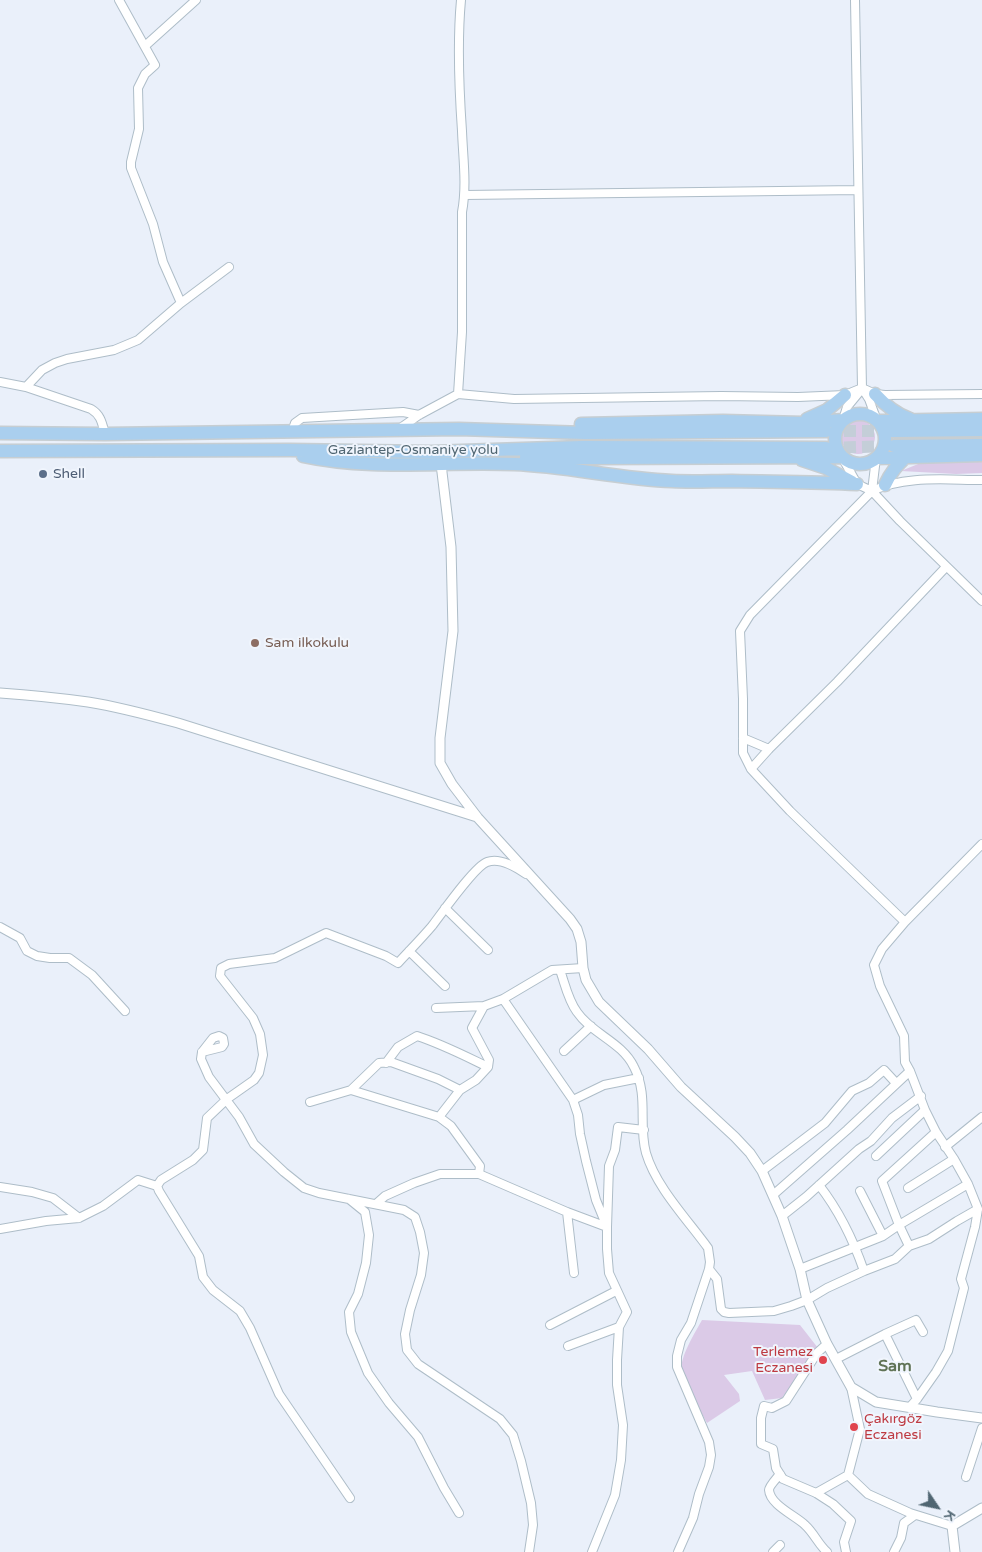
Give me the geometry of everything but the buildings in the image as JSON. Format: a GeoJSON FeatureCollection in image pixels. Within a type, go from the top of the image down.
{"type":"FeatureCollection","features":[{"type":"Feature","properties":{"kind":"highway"},"geometry":{"type":"LineString","coordinates":[[875,394],[883,403],[901,416],[913,420]]}},
{"type":"Feature","properties":{"kind":"highway"},"geometry":{"type":"LineString","coordinates":[[797,423],[827,410],[845,395]]}},
{"type":"Feature","properties":{"kind":"highway"},"geometry":{"type":"LineString","coordinates":[[876,458],[884,446],[885,440],[882,426],[872,417],[860,414],[854,414],[843,420],[838,425],[834,438],[837,452],[851,463],[862,464],[876,458],[907,456],[982,455]]}},
{"type":"Feature","properties":{"kind":"highway"},"geometry":{"type":"LineString","coordinates":[[877,421],[982,419]]}},
{"type":"Feature","properties":{"kind":"highway"},"geometry":{"type":"LineString","coordinates":[[459,429],[498,425],[722,421],[797,423],[843,420]]}},
{"type":"Feature","properties":{"kind":"highway","name":"Gaziantep-Osmaniye yolu"},"geometry":{"type":"LineString","coordinates":[[0,433],[105,434],[459,429],[586,433],[826,431]]}},
{"type":"Feature","properties":{"kind":"highway"},"geometry":{"type":"LineString","coordinates":[[893,431],[982,430]]}},
{"type":"Feature","properties":{"kind":"highway"},"geometry":{"type":"LineString","coordinates":[[894,446],[982,445]]}},
{"type":"Feature","properties":{"kind":"highway","name":"Gaziantep-Osmaniye yolu"},"geometry":{"type":"LineString","coordinates":[[0,452],[290,450],[421,452],[583,447],[826,448]]}},
{"type":"Feature","properties":{"kind":"highway"},"geometry":{"type":"LineString","coordinates":[[290,450],[316,459],[370,464],[538,465],[627,478],[672,482],[856,484]]}},
{"type":"Feature","properties":{"kind":"highway"},"geometry":{"type":"LineString","coordinates":[[464,450],[500,456],[587,458],[842,457]]}},
{"type":"Feature","properties":{"kind":"highway"},"geometry":{"type":"LineString","coordinates":[[885,485],[891,472],[907,456]]}},
{"type":"Feature","properties":{"kind":"highway"},"geometry":{"type":"LineString","coordinates":[[792,458],[826,468],[856,484]]}},
{"type":"Feature","properties":{"kind":"street"},"geometry":{"type":"LineString","coordinates":[[119,0],[155,64],[145,74],[138,88],[139,129],[131,168],[153,224],[163,262],[181,303]]}},
{"type":"Feature","properties":{"kind":"street"},"geometry":{"type":"LineString","coordinates":[[146,46],[196,0]]}},
{"type":"Feature","properties":{"kind":"street"},"geometry":{"type":"LineString","coordinates":[[458,394],[462,332],[462,212],[465,195],[460,96],[459,23],[462,0]]}},
{"type":"Feature","properties":{"kind":"street"},"geometry":{"type":"LineString","coordinates":[[855,0],[862,388],[869,399],[877,421]]}},
{"type":"Feature","properties":{"kind":"street"},"geometry":{"type":"LineString","coordinates":[[465,195],[858,190]]}},
{"type":"Feature","properties":{"kind":"street"},"geometry":{"type":"LineString","coordinates":[[26,387],[42,370],[55,363],[114,350],[138,340],[181,303],[229,267]]}},
{"type":"Feature","properties":{"kind":"street"},"geometry":{"type":"LineString","coordinates":[[0,382],[26,387],[97,412],[105,434]]}},
{"type":"Feature","properties":{"kind":"street"},"geometry":{"type":"LineString","coordinates":[[843,420],[855,395],[862,388]]}},
{"type":"Feature","properties":{"kind":"street"},"geometry":{"type":"LineString","coordinates":[[398,430],[419,415],[458,394],[514,399],[721,396],[798,398],[845,395],[862,388],[884,396],[982,394]]}},
{"type":"Feature","properties":{"kind":"street"},"geometry":{"type":"LineString","coordinates":[[292,432],[294,423],[302,418],[403,412],[419,415]]}},
{"type":"Feature","properties":{"kind":"street"},"geometry":{"type":"LineString","coordinates":[[842,457],[856,484],[872,491],[900,522],[982,601]]}},
{"type":"Feature","properties":{"kind":"street"},"geometry":{"type":"LineString","coordinates":[[872,491],[876,458]]}},
{"type":"Feature","properties":{"kind":"street"},"geometry":{"type":"LineString","coordinates":[[441,464],[451,547],[453,631],[440,738],[440,763],[452,784],[478,818],[570,919],[581,942],[586,980],[599,1002],[648,1049],[688,1094],[750,1152],[762,1171],[782,1216],[800,1269],[808,1300],[827,1344],[851,1387],[860,1429],[848,1475],[816,1493]]}},
{"type":"Feature","properties":{"kind":"street"},"geometry":{"type":"LineString","coordinates":[[905,922],[790,811],[751,770],[742,753],[740,631],[750,615],[872,491],[885,485],[923,480],[982,480]]}},
{"type":"Feature","properties":{"kind":"street"},"geometry":{"type":"LineString","coordinates":[[751,770],[769,749],[838,682],[946,567]]}},
{"type":"Feature","properties":{"kind":"street"},"geometry":{"type":"LineString","coordinates":[[0,693],[90,702],[178,723],[478,818]]}},
{"type":"Feature","properties":{"kind":"street"},"geometry":{"type":"LineString","coordinates":[[743,738],[769,749]]}},
{"type":"Feature","properties":{"kind":"street"},"geometry":{"type":"LineString","coordinates":[[910,1407],[936,1372],[948,1351],[964,1288],[961,1278],[978,1209],[968,1184],[936,1132],[925,1110],[921,1096],[905,1062],[904,1036],[880,986],[874,965],[882,950],[905,922],[982,844]]}},
{"type":"Feature","properties":{"kind":"street"},"geometry":{"type":"LineString","coordinates":[[157,1186],[161,1180],[193,1160],[203,1150],[207,1118],[227,1099],[254,1080],[259,1073],[263,1055],[260,1034],[253,1018],[220,976],[221,968],[229,964],[275,958],[326,933],[386,956],[398,963],[431,926],[469,878],[486,862],[497,860],[515,866],[534,879]]}},
{"type":"Feature","properties":{"kind":"street"},"geometry":{"type":"LineString","coordinates":[[445,908],[488,950]]}},
{"type":"Feature","properties":{"kind":"street"},"geometry":{"type":"LineString","coordinates":[[0,927],[20,938],[27,950],[37,956],[69,958],[92,975],[126,1011]]}},
{"type":"Feature","properties":{"kind":"street"},"geometry":{"type":"LineString","coordinates":[[409,951],[445,986]]}},
{"type":"Feature","properties":{"kind":"street"},"geometry":{"type":"LineString","coordinates":[[436,1008],[484,1006],[503,999],[552,970],[583,968]]}},
{"type":"Feature","properties":{"kind":"street"},"geometry":{"type":"LineString","coordinates":[[560,970],[567,994],[577,1013],[618,1046],[634,1065],[642,1086],[646,1152],[663,1189],[708,1248],[709,1269],[691,1323],[681,1340],[677,1356],[677,1367],[709,1442],[711,1455],[693,1518],[678,1552]]}},
{"type":"Feature","properties":{"kind":"street"},"geometry":{"type":"LineString","coordinates":[[503,999],[573,1100],[578,1114],[580,1134],[596,1200],[607,1227]]}},
{"type":"Feature","properties":{"kind":"street"},"geometry":{"type":"LineString","coordinates":[[439,1117],[460,1090],[476,1080],[488,1067],[489,1060],[472,1028],[484,1006]]}},
{"type":"Feature","properties":{"kind":"street"},"geometry":{"type":"LineString","coordinates":[[564,1051],[591,1026]]}},
{"type":"Feature","properties":{"kind":"street"},"geometry":{"type":"LineString","coordinates":[[386,1063],[398,1047],[417,1036],[441,1044],[488,1067]]}},
{"type":"Feature","properties":{"kind":"street"},"geometry":{"type":"LineString","coordinates":[[202,1052],[201,1059],[209,1077],[227,1099],[254,1144],[304,1188],[319,1193],[404,1210],[415,1217],[424,1253],[421,1275],[405,1334],[407,1350],[418,1364],[500,1419],[513,1435],[531,1503],[533,1525],[528,1552]]}},
{"type":"Feature","properties":{"kind":"street"},"geometry":{"type":"LineString","coordinates":[[310,1102],[351,1090],[379,1063],[391,1062],[438,1079],[460,1090]]}},
{"type":"Feature","properties":{"kind":"street"},"geometry":{"type":"LineString","coordinates":[[762,1171],[825,1123],[852,1091],[870,1083],[884,1070],[896,1083]]}},
{"type":"Feature","properties":{"kind":"street"},"geometry":{"type":"LineString","coordinates":[[773,1195],[910,1071]]}},
{"type":"Feature","properties":{"kind":"street"},"geometry":{"type":"LineString","coordinates":[[573,1100],[604,1085],[639,1078]]}},
{"type":"Feature","properties":{"kind":"street"},"geometry":{"type":"LineString","coordinates":[[351,1090],[439,1117],[451,1126],[480,1166],[479,1174]]}},
{"type":"Feature","properties":{"kind":"street"},"geometry":{"type":"LineString","coordinates":[[782,1216],[859,1149],[871,1141],[892,1118],[921,1096]]}},
{"type":"Feature","properties":{"kind":"street"},"geometry":{"type":"LineString","coordinates":[[876,1156],[925,1110]]}},
{"type":"Feature","properties":{"kind":"street"},"geometry":{"type":"LineString","coordinates":[[945,1147],[982,1117]]}},
{"type":"Feature","properties":{"kind":"street"},"geometry":{"type":"LineString","coordinates":[[592,1552],[614,1495],[621,1460],[623,1425],[617,1385],[619,1327],[627,1312],[609,1273],[607,1249],[608,1166],[615,1150],[618,1127],[644,1130]]}},
{"type":"Feature","properties":{"kind":"street"},"geometry":{"type":"LineString","coordinates":[[909,1246],[882,1181],[936,1132]]}},
{"type":"Feature","properties":{"kind":"street"},"geometry":{"type":"LineString","coordinates":[[908,1188],[954,1160]]}},
{"type":"Feature","properties":{"kind":"street"},"geometry":{"type":"LineString","coordinates":[[376,1204],[385,1196],[440,1174],[479,1174],[607,1227]]}},
{"type":"Feature","properties":{"kind":"street"},"geometry":{"type":"LineString","coordinates":[[0,1229],[46,1221],[79,1218],[103,1206],[138,1180],[157,1186],[199,1256],[203,1277],[213,1290],[240,1311],[250,1328],[279,1394],[350,1498]]}},
{"type":"Feature","properties":{"kind":"street"},"geometry":{"type":"LineString","coordinates":[[800,1269],[884,1236],[968,1184]]}},
{"type":"Feature","properties":{"kind":"street"},"geometry":{"type":"LineString","coordinates":[[819,1185],[834,1203],[856,1247],[864,1271]]}},
{"type":"Feature","properties":{"kind":"street"},"geometry":{"type":"LineString","coordinates":[[0,1187],[32,1192],[53,1198],[79,1218]]}},
{"type":"Feature","properties":{"kind":"street"},"geometry":{"type":"LineString","coordinates":[[860,1191],[884,1236]]}},
{"type":"Feature","properties":{"kind":"street"},"geometry":{"type":"LineString","coordinates":[[348,1198],[364,1212],[369,1235],[366,1263],[358,1294],[349,1312],[351,1332],[368,1373],[418,1437],[459,1513]]}},
{"type":"Feature","properties":{"kind":"street"},"geometry":{"type":"LineString","coordinates":[[709,1269],[718,1278],[721,1309],[724,1312],[774,1311],[808,1300],[827,1288],[895,1259],[909,1246],[929,1239],[978,1209]]}},
{"type":"Feature","properties":{"kind":"street"},"geometry":{"type":"LineString","coordinates":[[567,1212],[574,1272]]}},
{"type":"Feature","properties":{"kind":"street"},"geometry":{"type":"LineString","coordinates":[[550,1325],[616,1291]]}},
{"type":"Feature","properties":{"kind":"street"},"geometry":{"type":"LineString","coordinates":[[836,1360],[916,1320],[923,1332]]}},
{"type":"Feature","properties":{"kind":"street"},"geometry":{"type":"LineString","coordinates":[[568,1346],[619,1327]]}},
{"type":"Feature","properties":{"kind":"street"},"geometry":{"type":"LineString","coordinates":[[885,1334],[917,1399]]}},
{"type":"Feature","properties":{"kind":"street"},"geometry":{"type":"LineString","coordinates":[[827,1344],[818,1353],[786,1401],[772,1408],[764,1406],[761,1418],[761,1444],[773,1449],[776,1468],[782,1479],[816,1493],[833,1504],[851,1521],[844,1542],[846,1552]]}},
{"type":"Feature","properties":{"kind":"street"},"geometry":{"type":"LineString","coordinates":[[851,1387],[876,1402],[982,1418]]}},
{"type":"Feature","properties":{"kind":"street"},"geometry":{"type":"LineString","coordinates":[[966,1478],[982,1428]]}},
{"type":"Feature","properties":{"kind":"street"},"geometry":{"type":"LineString","coordinates":[[780,1474],[769,1490],[773,1499],[778,1505],[804,1523],[827,1552]]}},
{"type":"Feature","properties":{"kind":"street"},"geometry":{"type":"LineString","coordinates":[[848,1475],[868,1494],[915,1515],[952,1526],[982,1508]]}},
{"type":"Feature","properties":{"kind":"street"},"geometry":{"type":"LineString","coordinates":[[894,1552],[901,1538],[904,1523],[915,1515]]}},
{"type":"Feature","properties":{"kind":"street"},"geometry":{"type":"LineString","coordinates":[[952,1526],[956,1552]]}},
{"type":"Feature","properties":{"kind":"street"},"geometry":{"type":"LineString","coordinates":[[773,1552],[780,1545]]}},
{"type":"Feature","properties":{"kind":"shaded area"},"geometry":{"type":"Polygon","coordinates":[[[858,420],[865,421],[870,425],[874,430],[874,444],[870,449],[865,453],[858,454],[851,453],[846,449],[842,444],[841,437],[842,430],[846,425],[851,421],[858,420]]]}},
{"type":"Feature","properties":{"kind":"shaded area"},"geometry":{"type":"Polygon","coordinates":[[[982,461],[982,473],[956,474],[901,471],[923,462],[982,461]]]}},
{"type":"Feature","properties":{"kind":"shaded area"},"geometry":{"type":"Polygon","coordinates":[[[702,1320],[800,1325],[818,1348],[782,1398],[765,1400],[752,1371],[724,1375],[739,1394],[740,1401],[707,1423],[689,1390],[682,1370],[685,1352],[702,1320]]]}},
{"type":"Feature","properties":{"kind":"tunnel"},"geometry":{"type":"LineString","coordinates":[[826,431],[893,431]]}},
{"type":"Feature","properties":{"kind":"tunnel"},"geometry":{"type":"LineString","coordinates":[[826,448],[894,446]]}},
{"type":"Feature","properties":{"kind":"place","name":"Shell"},"geometry":{"type":"Point","coordinates":[43,474]}},
{"type":"Feature","properties":{"kind":"place","name":"Sam ilkokulu"},"geometry":{"type":"Point","coordinates":[255,643]}},
{"type":"Feature","properties":{"kind":"place","name":"Terlemez Eczanesi"},"geometry":{"type":"Point","coordinates":[823,1360]}},
{"type":"Feature","properties":{"kind":"place","name":"Çakırgöz Eczanesi"},"geometry":{"type":"Point","coordinates":[854,1427]}},
{"type":"Feature","properties":{"kind":"district","name":"Sam"},"geometry":{"type":"Point","coordinates":[895,1367]}}]}
